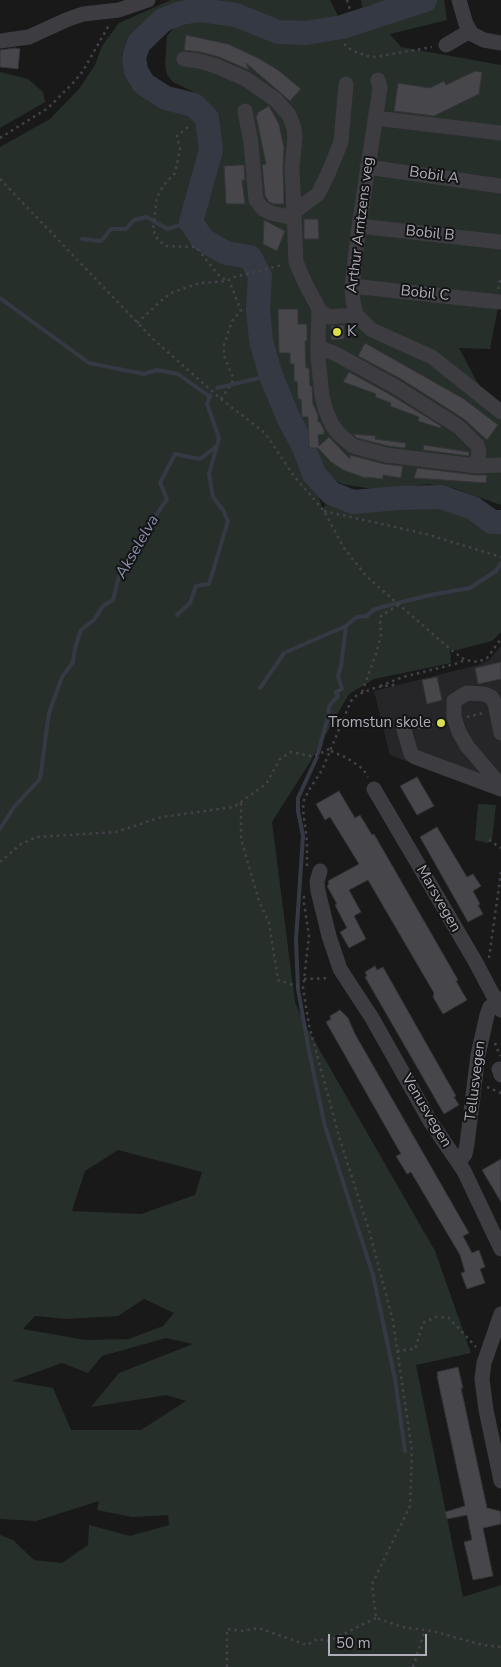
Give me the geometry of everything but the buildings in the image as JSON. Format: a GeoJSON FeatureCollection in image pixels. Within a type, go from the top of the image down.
{"type":"FeatureCollection","features":[{"type":"Feature","properties":{"kind":"street"},"geometry":{"type":"LineString","coordinates":[[0,42],[29,37],[83,14],[119,10],[148,0]]}},
{"type":"Feature","properties":{"kind":"street"},"geometry":{"type":"LineString","coordinates":[[459,0],[463,16],[470,31],[484,40],[501,43]]}},
{"type":"Feature","properties":{"kind":"street"},"geometry":{"type":"LineString","coordinates":[[446,45],[470,31]]}},
{"type":"Feature","properties":{"kind":"street"},"geometry":{"type":"LineString","coordinates":[[184,59],[216,66],[246,79],[276,100],[289,115],[294,128],[295,138],[292,167],[296,262],[319,309],[329,317],[356,315]]}},
{"type":"Feature","properties":{"kind":"street","name":"Arthur Arntzens veg"},"geometry":{"type":"LineString","coordinates":[[378,80],[380,88],[367,167],[352,286],[356,315],[372,330],[432,358],[501,412]]}},
{"type":"Feature","properties":{"kind":"street"},"geometry":{"type":"LineString","coordinates":[[245,111],[252,143],[256,200],[263,209],[271,213],[294,215],[318,194],[341,142],[346,84]]}},
{"type":"Feature","properties":{"kind":"street"},"geometry":{"type":"LineString","coordinates":[[375,118],[501,134]]}},
{"type":"Feature","properties":{"kind":"street","name":"Bobil A"},"geometry":{"type":"LineString","coordinates":[[367,167],[501,186]]}},
{"type":"Feature","properties":{"kind":"street","name":"Bobil B"},"geometry":{"type":"LineString","coordinates":[[359,226],[501,242]]}},
{"type":"Feature","properties":{"kind":"street","name":"Bobil C"},"geometry":{"type":"LineString","coordinates":[[352,286],[498,302]]}},
{"type":"Feature","properties":{"kind":"street"},"geometry":{"type":"LineString","coordinates":[[319,309],[318,347],[324,406],[337,432],[349,444],[361,449],[401,458],[477,466],[501,465]]}},
{"type":"Feature","properties":{"kind":"street"},"geometry":{"type":"LineString","coordinates":[[318,347],[336,354],[396,388],[459,427],[477,444],[479,451],[477,466]]}},
{"type":"Feature","properties":{"kind":"street"},"geometry":{"type":"LineString","coordinates":[[501,733],[495,703],[491,697],[484,694],[467,693],[454,701],[449,721],[501,787]]}},
{"type":"Feature","properties":{"kind":"street"},"geometry":{"type":"LineString","coordinates":[[409,728],[411,754],[415,757],[436,761],[501,787]]}},
{"type":"Feature","properties":{"kind":"street","name":"Marsvegen"},"geometry":{"type":"LineString","coordinates":[[374,788],[499,1004]]}},
{"type":"Feature","properties":{"kind":"street","name":"Venusvegen"},"geometry":{"type":"LineString","coordinates":[[314,869],[333,950],[343,975],[368,1010],[430,1121],[459,1162],[501,1249]]}},
{"type":"Feature","properties":{"kind":"street","name":"Tellusvegen"},"geometry":{"type":"LineString","coordinates":[[459,1162],[465,1154],[467,1144],[478,1055],[488,1011],[499,1004]]}},
{"type":"Feature","properties":{"kind":"street"},"geometry":{"type":"LineString","coordinates":[[501,1314],[483,1368],[482,1387],[501,1481]]}},
{"type":"Feature","properties":{"kind":"path"},"geometry":{"type":"LineString","coordinates":[[347,0],[351,13]]}},
{"type":"Feature","properties":{"kind":"path"},"geometry":{"type":"LineString","coordinates":[[0,138],[48,108],[74,82],[83,70],[102,33],[119,10]]}},
{"type":"Feature","properties":{"kind":"path"},"geometry":{"type":"LineString","coordinates":[[344,44],[351,50],[375,57],[446,45]]}},
{"type":"Feature","properties":{"kind":"path"},"geometry":{"type":"LineString","coordinates":[[188,127],[177,136],[180,149],[175,172],[164,185],[158,197],[152,230],[158,240],[166,246],[196,247],[221,278],[229,280]]}},
{"type":"Feature","properties":{"kind":"path"},"geometry":{"type":"LineString","coordinates":[[0,179],[137,323],[221,399],[265,433],[294,476],[324,511],[344,548],[366,576],[459,657],[465,660],[478,662],[487,658],[501,639]]}},
{"type":"Feature","properties":{"kind":"path"},"geometry":{"type":"LineString","coordinates":[[137,323],[173,292],[200,283],[229,280],[269,267]]}},
{"type":"Feature","properties":{"kind":"path"},"geometry":{"type":"LineString","coordinates":[[221,399],[232,383],[233,377],[224,356],[224,345],[232,321],[241,311],[229,280]]}},
{"type":"Feature","properties":{"kind":"path"},"geometry":{"type":"LineString","coordinates":[[324,511],[426,534],[501,557]]}},
{"type":"Feature","properties":{"kind":"path"},"geometry":{"type":"LineString","coordinates":[[362,692],[381,635],[380,618],[399,605]]}},
{"type":"Feature","properties":{"kind":"path"},"geometry":{"type":"LineString","coordinates":[[314,869],[307,842],[303,809],[304,800],[331,752],[351,701],[362,692],[403,677],[465,660]]}},
{"type":"Feature","properties":{"kind":"path"},"geometry":{"type":"LineString","coordinates":[[377,687],[394,685],[395,687]]}},
{"type":"Feature","properties":{"kind":"path"},"geometry":{"type":"LineString","coordinates":[[409,728],[431,725],[496,709]]}},
{"type":"Feature","properties":{"kind":"path"},"geometry":{"type":"LineString","coordinates":[[431,725],[432,730]]}},
{"type":"Feature","properties":{"kind":"path"},"geometry":{"type":"LineString","coordinates":[[0,862],[21,844],[37,837],[116,832],[162,817],[234,807],[266,784],[280,759],[291,752],[311,756],[333,747]]}},
{"type":"Feature","properties":{"kind":"path"},"geometry":{"type":"LineString","coordinates":[[331,752],[347,758],[363,769],[374,788]]}},
{"type":"Feature","properties":{"kind":"path"},"geometry":{"type":"LineString","coordinates":[[241,802],[241,839],[260,901],[269,923],[278,980],[303,988]]}},
{"type":"Feature","properties":{"kind":"path"},"geometry":{"type":"LineString","coordinates":[[489,840],[501,848]]}},
{"type":"Feature","properties":{"kind":"path"},"geometry":{"type":"LineString","coordinates":[[485,982],[501,872]]}},
{"type":"Feature","properties":{"kind":"path"},"geometry":{"type":"LineString","coordinates":[[304,894],[309,936],[303,988],[309,1025],[340,1140],[369,1230],[393,1321],[412,1451],[410,1506],[372,1584],[376,1618]]}},
{"type":"Feature","properties":{"kind":"path"},"geometry":{"type":"LineString","coordinates":[[304,979],[327,979],[343,975]]}},
{"type":"Feature","properties":{"kind":"path"},"geometry":{"type":"LineString","coordinates":[[397,1351],[415,1349],[423,1323],[436,1317],[449,1318],[486,1357]]}},
{"type":"Feature","properties":{"kind":"path"},"geometry":{"type":"LineString","coordinates":[[227,1667],[227,1629],[242,1631],[259,1628],[307,1644],[317,1639],[330,1641],[376,1618],[402,1627],[425,1630],[484,1645],[501,1647]]}},
{"type":"Feature","properties":{"kind":"path"},"geometry":{"type":"LineString","coordinates":[[412,1667],[425,1630]]}},
{"type":"Feature","properties":{"kind":"shaded area"},"geometry":{"type":"Polygon","coordinates":[[[171,0],[196,0],[161,13],[132,36],[121,55],[134,88],[159,104],[183,114],[207,101],[173,82],[167,75],[165,64],[167,36],[175,27],[190,21],[208,18],[232,24],[284,43],[312,42],[333,40],[365,27],[361,0],[444,0],[447,20],[390,34],[401,47],[501,65],[501,292],[490,349],[459,348],[476,380],[501,414],[501,505],[453,488],[428,484],[372,489],[342,484],[329,476],[316,463],[275,370],[267,301],[249,306],[259,368],[286,423],[295,452],[307,480],[318,495],[323,510],[329,494],[353,503],[441,499],[473,509],[492,524],[501,524],[501,632],[492,641],[457,650],[450,649],[451,663],[374,679],[349,694],[310,762],[272,822],[295,1002],[303,1021],[435,1251],[471,1353],[416,1365],[463,1597],[501,1585],[501,1667],[0,1667],[0,1535],[13,1540],[34,1560],[62,1563],[88,1545],[89,1525],[130,1536],[169,1525],[168,1515],[132,1517],[97,1510],[99,1501],[36,1521],[0,1519],[0,147],[50,119],[79,89],[95,65],[102,46],[119,23],[171,0]],[[118,1150],[85,1171],[72,1211],[141,1214],[195,1195],[202,1172],[118,1150]],[[144,1299],[118,1316],[66,1319],[35,1316],[23,1329],[85,1340],[129,1339],[163,1326],[174,1313],[144,1299]],[[166,1338],[102,1356],[88,1373],[62,1363],[12,1381],[53,1388],[71,1430],[141,1430],[186,1401],[166,1395],[91,1407],[119,1373],[193,1344],[166,1338]]]}},
{"type":"Feature","properties":{"kind":"shaded area"},"geometry":{"type":"Polygon","coordinates":[[[206,0],[330,0],[340,20],[304,24],[281,22],[237,5],[206,0]]]}},
{"type":"Feature","properties":{"kind":"shaded area"},"geometry":{"type":"Polygon","coordinates":[[[0,72],[28,79],[43,92],[45,102],[0,128],[0,72]]]}},
{"type":"Feature","properties":{"kind":"shaded area","name":"Tromstun skole"},"geometry":{"type":"Polygon","coordinates":[[[501,646],[501,797],[390,755],[374,691],[478,665],[489,660],[501,646]]]}},
{"type":"Feature","properties":{"kind":"shaded area"},"geometry":{"type":"Polygon","coordinates":[[[478,804],[496,805],[492,840],[487,843],[475,840],[478,804]]]}},
{"type":"Feature","properties":{"kind":"waterway"},"geometry":{"type":"LineString","coordinates":[[425,0],[342,27],[306,33],[278,32],[236,15],[201,10],[181,13],[163,20],[139,43],[134,57],[136,71],[144,84],[166,98],[194,105],[207,118],[211,150],[191,222],[203,240],[226,253],[250,257],[260,276],[258,309],[261,341],[271,376],[289,419],[303,445],[314,474],[331,493],[353,502],[441,497],[473,508],[492,522],[501,522]]}},
{"type":"Feature","properties":{"kind":"waterway"},"geometry":{"type":"LineString","coordinates":[[82,239],[101,241],[111,229],[126,229],[134,220],[147,217],[167,229],[191,222]]}},
{"type":"Feature","properties":{"kind":"waterway"},"geometry":{"type":"LineString","coordinates":[[0,298],[89,363],[144,374],[157,370],[178,374],[210,397]]}},
{"type":"Feature","properties":{"kind":"waterway","name":"Akselelva"},"geometry":{"type":"LineString","coordinates":[[217,388],[264,377],[273,380]]}},
{"type":"Feature","properties":{"kind":"waterway","name":"Akselelva"},"geometry":{"type":"LineString","coordinates":[[0,829],[14,807],[40,779],[49,713],[62,677],[73,662],[81,630],[94,620],[103,606],[113,600],[119,576],[132,551],[167,499],[160,483],[175,454],[200,459],[217,446],[219,438],[207,404],[210,395]]}},
{"type":"Feature","properties":{"kind":"waterway"},"geometry":{"type":"LineString","coordinates":[[177,615],[190,603],[196,586],[209,584],[228,521],[223,510],[213,497],[209,474],[217,446]]}},
{"type":"Feature","properties":{"kind":"waterway"},"geometry":{"type":"LineString","coordinates":[[260,688],[284,653],[346,626],[357,617],[367,616],[373,610],[430,595],[470,588],[496,571],[501,563]]}},
{"type":"Feature","properties":{"kind":"waterway"},"geometry":{"type":"LineString","coordinates":[[318,753],[328,717],[329,706],[338,696],[336,692],[342,689],[338,676],[346,626]]}},
{"type":"Feature","properties":{"kind":"waterway"},"geometry":{"type":"LineString","coordinates":[[317,757],[298,798],[298,811],[303,836],[296,940],[298,989],[325,1126],[373,1275],[395,1379],[405,1451]]}},
{"type":"Feature","properties":{"kind":"place","name":"K"},"geometry":{"type":"Point","coordinates":[337,332]}},
{"type":"Feature","properties":{"kind":"place","name":"Tromstun skole"},"geometry":{"type":"Point","coordinates":[441,723]}}]}
